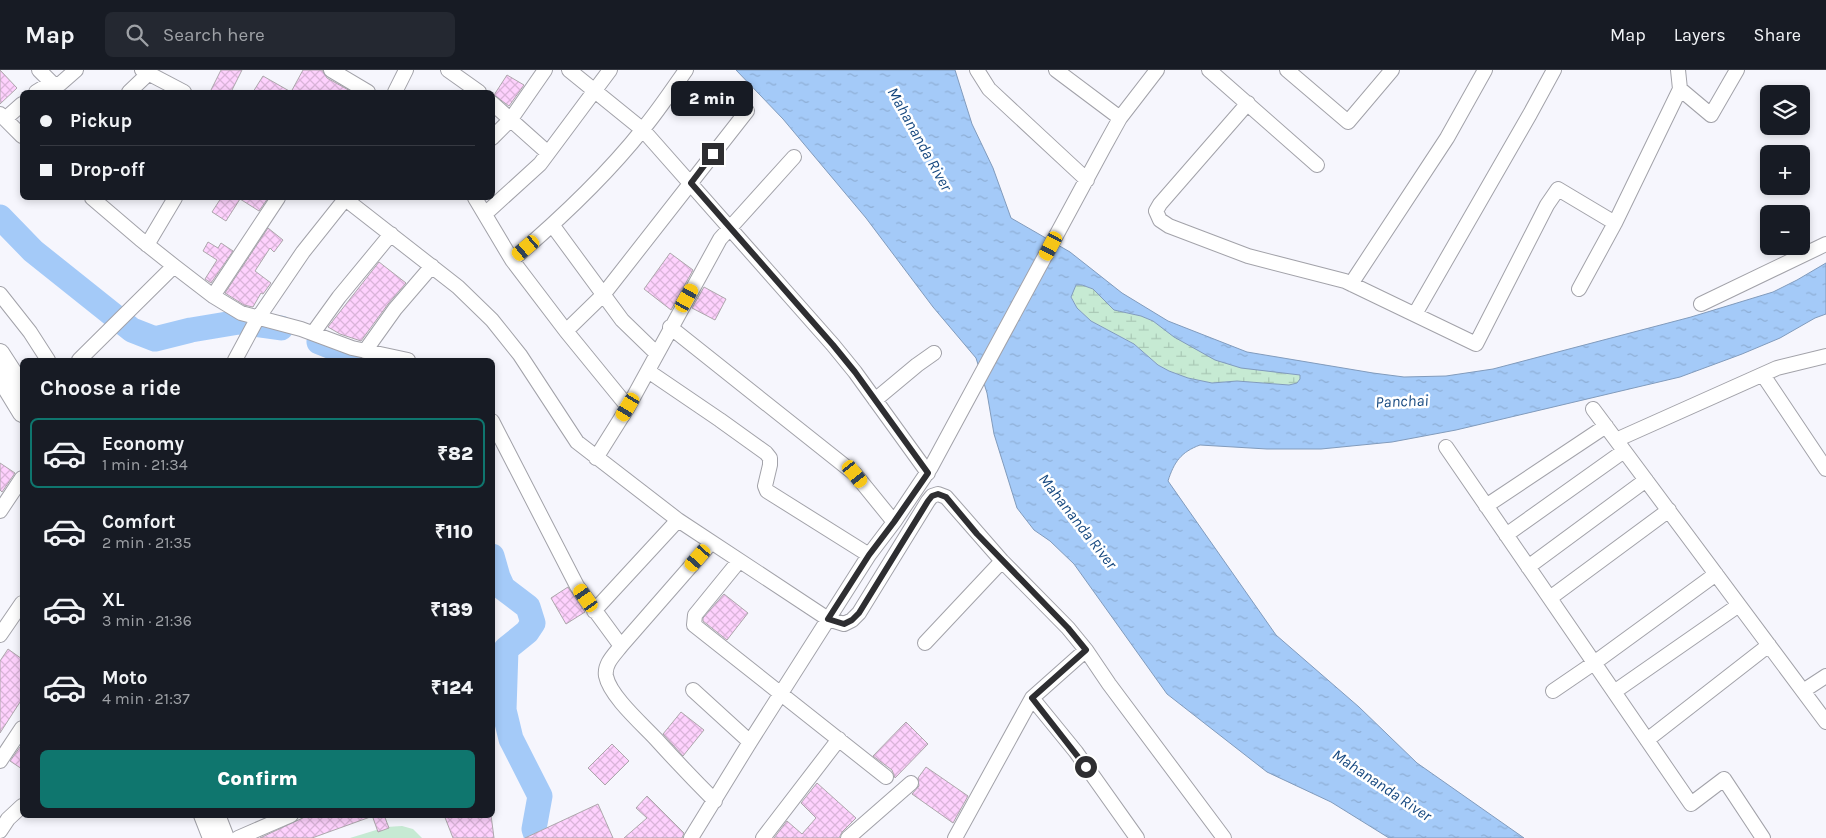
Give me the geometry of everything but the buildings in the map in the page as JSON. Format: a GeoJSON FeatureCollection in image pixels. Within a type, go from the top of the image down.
{"type":"FeatureCollection","features":[{"type":"Feature","properties":{"kind":"main road"},"geometry":{"type":"LineString","coordinates":[[0,353],[20,384]]}},
{"type":"Feature","properties":{"kind":"main road"},"geometry":{"type":"LineString","coordinates":[[1,382],[20,410]]}},
{"type":"Feature","properties":{"kind":"main road"},"geometry":{"type":"LineString","coordinates":[[203,818],[212,838]]}},
{"type":"Feature","properties":{"kind":"main road"},"geometry":{"type":"LineString","coordinates":[[217,818],[225,838]]}},
{"type":"Feature","properties":{"kind":"street"},"geometry":{"type":"LineString","coordinates":[[39,70],[58,88]]}},
{"type":"Feature","properties":{"kind":"street"},"geometry":{"type":"LineString","coordinates":[[58,88],[76,70]]}},
{"type":"Feature","properties":{"kind":"street"},"geometry":{"type":"LineString","coordinates":[[331,70],[365,90]]}},
{"type":"Feature","properties":{"kind":"street"},"geometry":{"type":"LineString","coordinates":[[396,90],[406,70]]}},
{"type":"Feature","properties":{"kind":"street"},"geometry":{"type":"LineString","coordinates":[[448,70],[476,90]]}},
{"type":"Feature","properties":{"kind":"street"},"geometry":{"type":"LineString","coordinates":[[495,135],[511,119],[545,70]]}},
{"type":"Feature","properties":{"kind":"street"},"geometry":{"type":"LineString","coordinates":[[569,70],[643,130],[833,345],[931,468]]}},
{"type":"Feature","properties":{"kind":"street"},"geometry":{"type":"LineString","coordinates":[[485,214],[540,164],[610,70]]}},
{"type":"Feature","properties":{"kind":"street"},"geometry":{"type":"LineString","coordinates":[[512,260],[553,226],[592,186],[643,130],[686,70]]}},
{"type":"Feature","properties":{"kind":"street"},"geometry":{"type":"LineString","coordinates":[[977,70],[990,89],[1087,180]]}},
{"type":"Feature","properties":{"kind":"street"},"geometry":{"type":"LineString","coordinates":[[1056,70],[1120,118]]}},
{"type":"Feature","properties":{"kind":"street"},"geometry":{"type":"LineString","coordinates":[[691,838],[781,692],[869,555],[931,468],[1120,118],[1157,70]]}},
{"type":"Feature","properties":{"kind":"street"},"geometry":{"type":"LineString","coordinates":[[1209,70],[1317,165]]}},
{"type":"Feature","properties":{"kind":"street"},"geometry":{"type":"LineString","coordinates":[[1287,70],[1348,122],[1392,70]]}},
{"type":"Feature","properties":{"kind":"street"},"geometry":{"type":"LineString","coordinates":[[1351,284],[1447,138],[1485,70]]}},
{"type":"Feature","properties":{"kind":"street"},"geometry":{"type":"LineString","coordinates":[[1415,314],[1554,70]]}},
{"type":"Feature","properties":{"kind":"street"},"geometry":{"type":"LineString","coordinates":[[1579,289],[1615,223],[1680,89],[1678,70]]}},
{"type":"Feature","properties":{"kind":"street"},"geometry":{"type":"LineString","coordinates":[[1680,89],[1711,115],[1737,70]]}},
{"type":"Feature","properties":{"kind":"street"},"geometry":{"type":"LineString","coordinates":[[131,90],[151,73],[181,90]]}},
{"type":"Feature","properties":{"kind":"street"},"geometry":{"type":"LineString","coordinates":[[39,90],[49,84],[58,88]]}},
{"type":"Feature","properties":{"kind":"street"},"geometry":{"type":"LineString","coordinates":[[1248,103],[1160,204],[1156,211],[1157,216],[1169,226],[1248,256],[1351,284],[1476,344],[1547,205],[1558,189],[1615,223]]}},
{"type":"Feature","properties":{"kind":"street"},"geometry":{"type":"LineString","coordinates":[[20,105],[2,116],[20,134]]}},
{"type":"Feature","properties":{"kind":"street"},"geometry":{"type":"LineString","coordinates":[[495,106],[548,153]]}},
{"type":"Feature","properties":{"kind":"street"},"geometry":{"type":"LineString","coordinates":[[566,332],[603,295],[747,111]]}},
{"type":"Feature","properties":{"kind":"street"},"geometry":{"type":"LineString","coordinates":[[596,458],[628,407],[670,327],[720,239],[794,157]]}},
{"type":"Feature","properties":{"kind":"street"},"geometry":{"type":"LineString","coordinates":[[94,200],[213,296],[255,322],[313,333],[352,348],[398,358]]}},
{"type":"Feature","properties":{"kind":"street"},"geometry":{"type":"LineString","coordinates":[[148,245],[174,200]]}},
{"type":"Feature","properties":{"kind":"street"},"geometry":{"type":"LineString","coordinates":[[213,296],[277,200]]}},
{"type":"Feature","properties":{"kind":"street"},"geometry":{"type":"LineString","coordinates":[[237,358],[255,322],[303,252],[343,200]]}},
{"type":"Feature","properties":{"kind":"street"},"geometry":{"type":"LineString","coordinates":[[348,200],[458,287],[492,320],[520,355],[573,437],[596,458],[711,543],[828,619],[844,624],[852,620],[859,613],[928,501],[932,496],[938,494],[946,497],[1002,561],[1068,628],[1086,650],[1120,699],[1224,838]]}},
{"type":"Feature","properties":{"kind":"street"},"geometry":{"type":"LineString","coordinates":[[475,200],[512,260],[566,332],[628,407]]}},
{"type":"Feature","properties":{"kind":"street"},"geometry":{"type":"LineString","coordinates":[[553,226],[622,320],[656,353]]}},
{"type":"Feature","properties":{"kind":"street"},"geometry":{"type":"LineString","coordinates":[[313,333],[339,297],[391,234]]}},
{"type":"Feature","properties":{"kind":"street"},"geometry":{"type":"LineString","coordinates":[[1701,304],[1826,244]]}},
{"type":"Feature","properties":{"kind":"street"},"geometry":{"type":"LineString","coordinates":[[81,358],[174,266]]}},
{"type":"Feature","properties":{"kind":"street"},"geometry":{"type":"LineString","coordinates":[[365,351],[395,309],[432,266]]}},
{"type":"Feature","properties":{"kind":"street"},"geometry":{"type":"LineString","coordinates":[[0,294],[30,332],[47,358]]}},
{"type":"Feature","properties":{"kind":"street"},"geometry":{"type":"LineString","coordinates":[[670,327],[855,474],[894,522]]}},
{"type":"Feature","properties":{"kind":"street"},"geometry":{"type":"LineString","coordinates":[[875,400],[934,353]]}},
{"type":"Feature","properties":{"kind":"street"},"geometry":{"type":"LineString","coordinates":[[1506,536],[1620,446],[1777,368],[1826,356]]}},
{"type":"Feature","properties":{"kind":"street"},"geometry":{"type":"LineString","coordinates":[[648,371],[766,453],[770,458],[765,486],[767,491],[869,555]]}},
{"type":"Feature","properties":{"kind":"street"},"geometry":{"type":"LineString","coordinates":[[1763,375],[1820,447],[1826,469]]}},
{"type":"Feature","properties":{"kind":"street"},"geometry":{"type":"LineString","coordinates":[[1593,409],[1826,722]]}},
{"type":"Feature","properties":{"kind":"street"},"geometry":{"type":"LineString","coordinates":[[1486,506],[1606,426]]}},
{"type":"Feature","properties":{"kind":"street"},"geometry":{"type":"LineString","coordinates":[[495,427],[577,586],[621,646]]}},
{"type":"Feature","properties":{"kind":"street"},"geometry":{"type":"LineString","coordinates":[[1446,447],[1691,804],[1724,779],[1763,838]]}},
{"type":"Feature","properties":{"kind":"street"},"geometry":{"type":"LineString","coordinates":[[1528,567],[1646,480]]}},
{"type":"Feature","properties":{"kind":"street"},"geometry":{"type":"LineString","coordinates":[[0,511],[20,481]]}},
{"type":"Feature","properties":{"kind":"street"},"geometry":{"type":"LineString","coordinates":[[1550,598],[1668,510]]}},
{"type":"Feature","properties":{"kind":"street"},"geometry":{"type":"LineString","coordinates":[[594,611],[678,520]]}},
{"type":"Feature","properties":{"kind":"street"},"geometry":{"type":"LineString","coordinates":[[711,543],[621,646],[607,666],[606,674],[609,684],[626,707],[715,801]]}},
{"type":"Feature","properties":{"kind":"street"},"geometry":{"type":"LineString","coordinates":[[739,561],[695,616],[694,625],[886,777]]}},
{"type":"Feature","properties":{"kind":"street"},"geometry":{"type":"LineString","coordinates":[[925,643],[1002,561]]}},
{"type":"Feature","properties":{"kind":"street"},"geometry":{"type":"LineString","coordinates":[[1553,691],[1594,664],[1716,574]]}},
{"type":"Feature","properties":{"kind":"street"},"geometry":{"type":"LineString","coordinates":[[1614,692],[1739,605]]}},
{"type":"Feature","properties":{"kind":"street"},"geometry":{"type":"LineString","coordinates":[[0,635],[20,606]]}},
{"type":"Feature","properties":{"kind":"street"},"geometry":{"type":"LineString","coordinates":[[1647,740],[1769,645]]}},
{"type":"Feature","properties":{"kind":"street"},"geometry":{"type":"LineString","coordinates":[[955,838],[1032,698],[1086,650]]}},
{"type":"Feature","properties":{"kind":"street"},"geometry":{"type":"LineString","coordinates":[[1803,691],[1826,676]]}},
{"type":"Feature","properties":{"kind":"street"},"geometry":{"type":"LineString","coordinates":[[693,690],[750,742]]}},
{"type":"Feature","properties":{"kind":"street"},"geometry":{"type":"LineString","coordinates":[[1032,698],[1076,752],[1137,838]]}},
{"type":"Feature","properties":{"kind":"street"},"geometry":{"type":"LineString","coordinates":[[0,761],[20,731]]}},
{"type":"Feature","properties":{"kind":"street"},"geometry":{"type":"LineString","coordinates":[[763,838],[839,739]]}},
{"type":"Feature","properties":{"kind":"street"},"geometry":{"type":"LineString","coordinates":[[848,838],[911,783]]}},
{"type":"Feature","properties":{"kind":"street"},"geometry":{"type":"LineString","coordinates":[[3,821],[20,808]]}},
{"type":"Feature","properties":{"kind":"street"},"geometry":{"type":"LineString","coordinates":[[238,838],[284,818]]}},
{"type":"Feature","properties":{"kind":"green space"},"geometry":{"type":"Polygon","coordinates":[[[1076,285],[1093,289],[1114,310],[1141,316],[1153,321],[1216,360],[1300,375],[1300,379],[1297,383],[1289,385],[1237,381],[1212,383],[1188,378],[1169,371],[1158,365],[1134,344],[1091,321],[1077,308],[1071,296],[1076,285]]]}},
{"type":"Feature","properties":{"kind":"green space"},"geometry":{"type":"Polygon","coordinates":[[[402,826],[413,829],[422,838],[350,838],[386,827],[402,826]]]}},
{"type":"Feature","properties":{"kind":"water"},"geometry":{"type":"Polygon","coordinates":[[[736,70],[955,70],[972,124],[993,168],[1011,218],[1070,252],[1122,293],[1168,321],[1247,352],[1404,377],[1446,376],[1493,369],[1691,317],[1773,292],[1826,263],[1826,314],[1815,318],[1780,338],[1680,377],[1456,430],[1392,442],[1321,449],[1267,449],[1200,445],[1183,454],[1173,468],[1168,481],[1276,635],[1359,707],[1417,763],[1524,838],[1389,838],[1331,802],[1267,772],[1167,694],[1074,564],[1050,541],[1034,530],[1017,508],[994,434],[987,393],[976,358],[933,307],[866,218],[783,119],[736,70]],[[1076,285],[1071,297],[1077,308],[1091,321],[1134,344],[1158,365],[1169,371],[1188,378],[1212,383],[1237,381],[1289,385],[1297,383],[1300,379],[1300,375],[1241,368],[1215,360],[1174,337],[1153,321],[1141,316],[1114,310],[1093,289],[1076,285]]]}},
{"type":"Feature","properties":{"kind":"waterway"},"geometry":{"type":"LineString","coordinates":[[0,217],[33,251],[132,330],[155,339],[191,330],[239,322],[281,328]]}},
{"type":"Feature","properties":{"kind":"waterway"},"geometry":{"type":"LineString","coordinates":[[319,342],[364,358]]}},
{"type":"Feature","properties":{"kind":"waterway"},"geometry":{"type":"LineString","coordinates":[[495,566],[503,588],[528,607],[533,623],[527,632],[506,649],[504,710],[511,739],[540,796],[534,829],[537,838]]}},
{"type":"Feature","properties":{"kind":"route"},"geometry":{"type":"LineString","coordinates":[[713,154],[691,183],[833,345],[855,372],[928,473],[869,555],[828,619],[844,624],[848,623],[859,613],[928,501],[932,496],[938,494],[946,497],[977,534],[1068,628],[1086,650],[1032,698],[1086,767]]}},
{"type":"Feature","properties":{"kind":"water label","name":"Mahananda River"},"geometry":{"type":"Point","coordinates":[920,139]}},
{"type":"Feature","properties":{"kind":"water label","name":"Panchai"},"geometry":{"type":"Point","coordinates":[1402,401]}},
{"type":"Feature","properties":{"kind":"water label","name":"Mahananda River"},"geometry":{"type":"Point","coordinates":[1078,521]}},
{"type":"Feature","properties":{"kind":"water label","name":"Mahananda River"},"geometry":{"type":"Point","coordinates":[1382,785]}}]}
